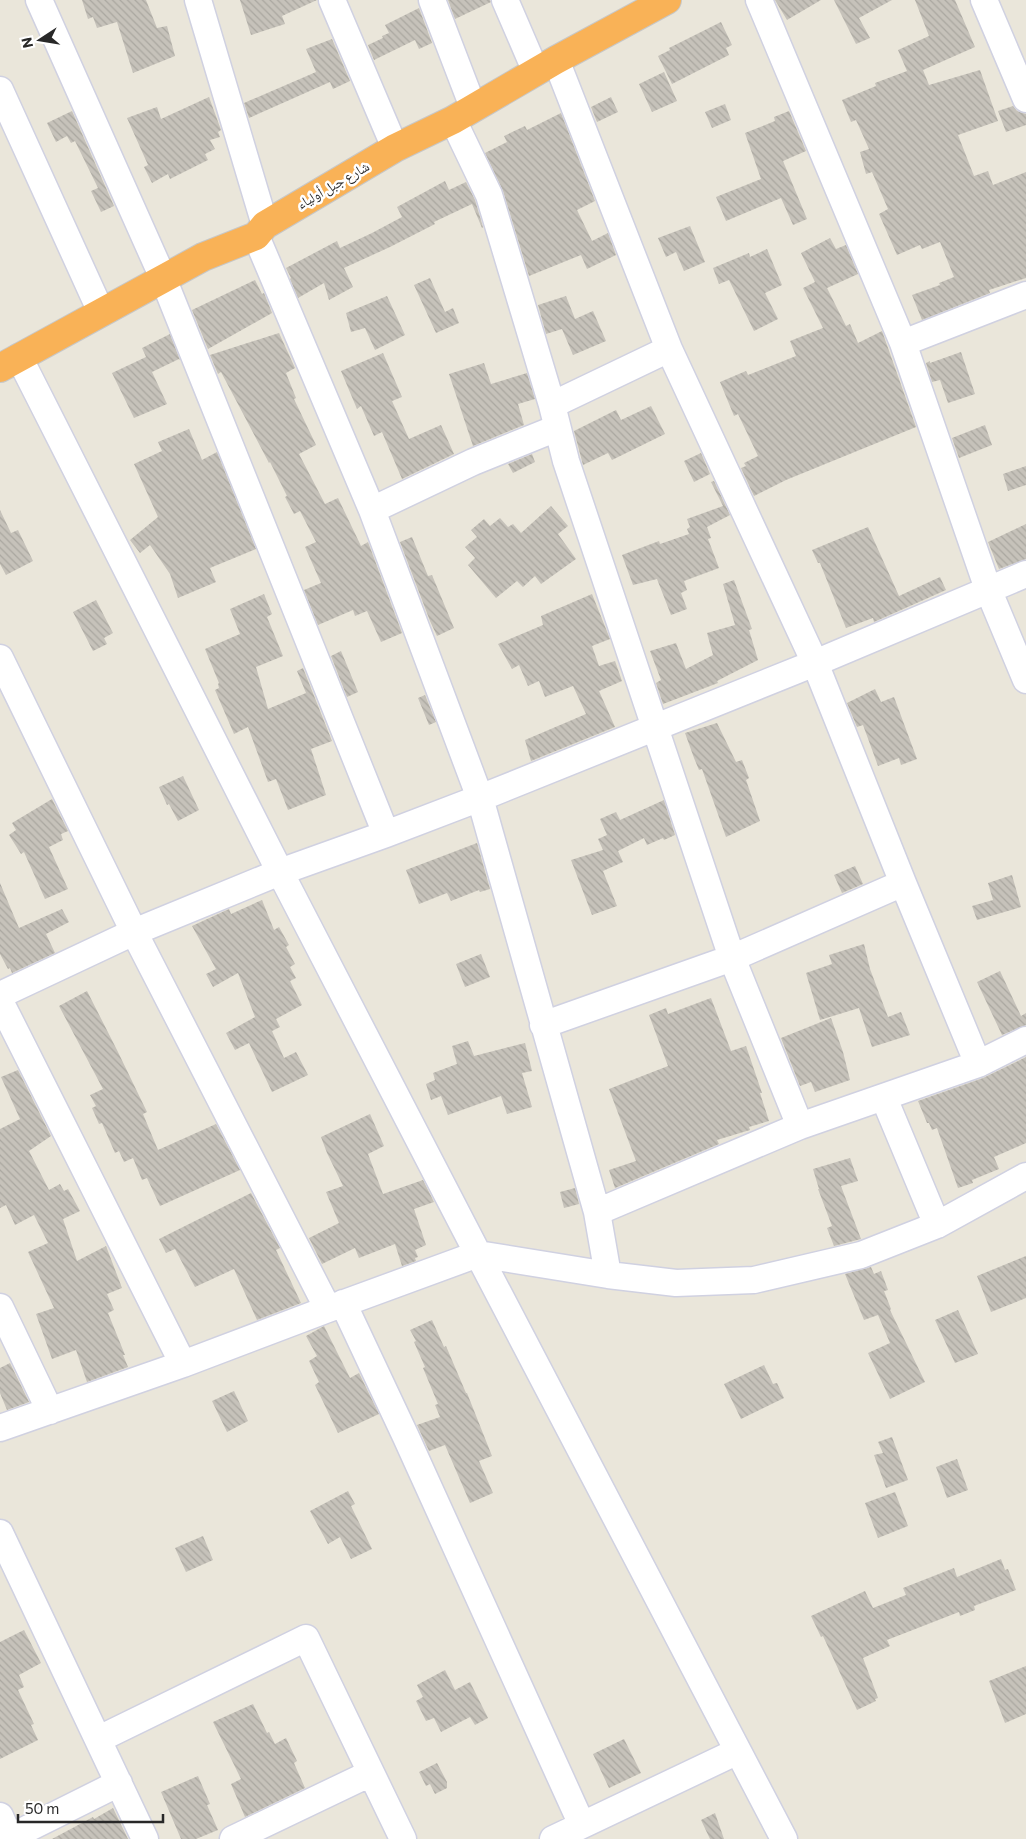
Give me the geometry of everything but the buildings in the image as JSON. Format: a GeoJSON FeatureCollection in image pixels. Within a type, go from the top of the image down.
{"type":"FeatureCollection","features":[{"type":"Feature","properties":{"kind":"highway","name":"شارع جبل أولياء"},"geometry":{"type":"LineString","coordinates":[[10,363],[163,278],[261,230],[395,148],[463,114],[654,3]]}},
{"type":"Feature","properties":{"kind":"street"},"geometry":{"type":"LineString","coordinates":[[39,0],[163,278],[386,834]]}},
{"type":"Feature","properties":{"kind":"street"},"geometry":{"type":"LineString","coordinates":[[198,0],[261,230],[372,510],[480,798],[597,1212],[608,1275]]}},
{"type":"Feature","properties":{"kind":"street"},"geometry":{"type":"LineString","coordinates":[[332,0],[395,148]]}},
{"type":"Feature","properties":{"kind":"street"},"geometry":{"type":"LineString","coordinates":[[432,0],[463,114],[489,195],[569,470],[732,958],[800,1126]]}},
{"type":"Feature","properties":{"kind":"street"},"geometry":{"type":"LineString","coordinates":[[505,0],[546,66],[669,349],[815,663],[978,1064]]}},
{"type":"Feature","properties":{"kind":"street"},"geometry":{"type":"LineString","coordinates":[[759,0],[903,343],[988,589],[1026,680]]}},
{"type":"Feature","properties":{"kind":"street"},"geometry":{"type":"LineString","coordinates":[[984,0],[1026,99]]}},
{"type":"Feature","properties":{"kind":"street"},"geometry":{"type":"LineString","coordinates":[[0,90],[101,312]]}},
{"type":"Feature","properties":{"kind":"street"},"geometry":{"type":"LineString","coordinates":[[903,343],[1026,295]]}},
{"type":"Feature","properties":{"kind":"street"},"geometry":{"type":"LineString","coordinates":[[372,510],[473,462],[669,349]]}},
{"type":"Feature","properties":{"kind":"street"},"geometry":{"type":"LineString","coordinates":[[10,363],[280,872],[784,1839]]}},
{"type":"Feature","properties":{"kind":"street"},"geometry":{"type":"LineString","coordinates":[[0,995],[134,932],[280,872],[480,798],[815,663],[1026,574]]}},
{"type":"Feature","properties":{"kind":"street"},"geometry":{"type":"LineString","coordinates":[[0,658],[134,932],[414,1455],[582,1825]]}},
{"type":"Feature","properties":{"kind":"street"},"geometry":{"type":"LineString","coordinates":[[543,1025],[732,958],[903,883]]}},
{"type":"Feature","properties":{"kind":"street"},"geometry":{"type":"LineString","coordinates":[[0,1001],[183,1364]]}},
{"type":"Feature","properties":{"kind":"street"},"geometry":{"type":"LineString","coordinates":[[597,1212],[800,1126],[978,1064],[1026,1040]]}},
{"type":"Feature","properties":{"kind":"street"},"geometry":{"type":"LineString","coordinates":[[884,1098],[937,1225]]}},
{"type":"Feature","properties":{"kind":"street"},"geometry":{"type":"LineString","coordinates":[[0,1428],[183,1364],[478,1254],[608,1275],[676,1283],[754,1280],[861,1256],[937,1225],[1026,1176]]}},
{"type":"Feature","properties":{"kind":"street"},"geometry":{"type":"LineString","coordinates":[[0,1307],[50,1411]]}},
{"type":"Feature","properties":{"kind":"street"},"geometry":{"type":"LineString","coordinates":[[0,1533],[145,1839]]}},
{"type":"Feature","properties":{"kind":"street"},"geometry":{"type":"LineString","coordinates":[[99,1739],[306,1638],[404,1839]]}},
{"type":"Feature","properties":{"kind":"street"},"geometry":{"type":"LineString","coordinates":[[553,1839],[738,1752]]}},
{"type":"Feature","properties":{"kind":"street"},"geometry":{"type":"LineString","coordinates":[[233,1839],[371,1773]]}},
{"type":"Feature","properties":{"kind":"street"},"geometry":{"type":"LineString","coordinates":[[11,1833],[119,1783]]}}]}
